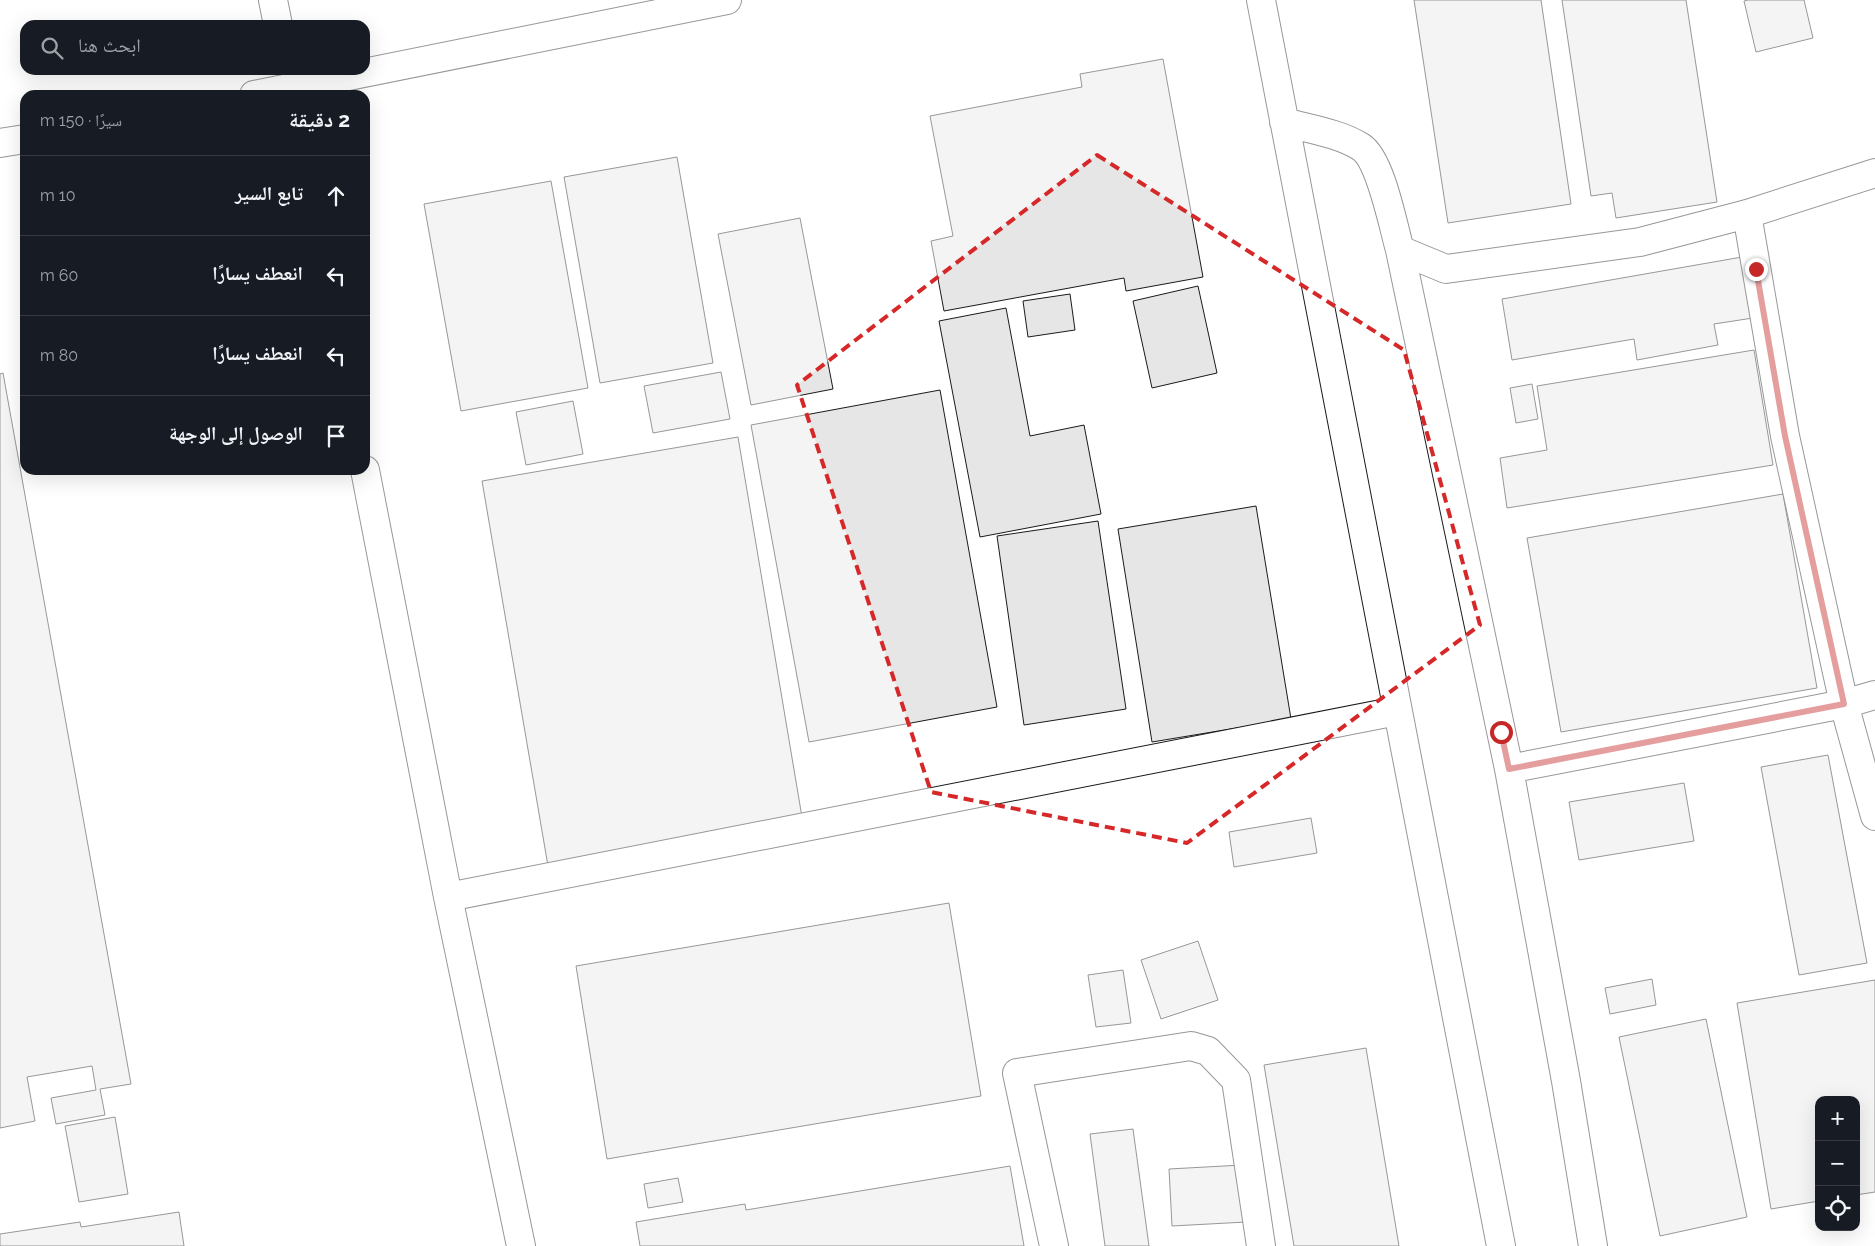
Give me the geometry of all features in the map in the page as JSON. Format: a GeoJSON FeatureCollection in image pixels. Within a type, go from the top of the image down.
{"type":"FeatureCollection","features":[{"type":"Feature","properties":{"kind":"street"},"geometry":{"type":"LineString","coordinates":[[273,0],[277,20]]}},
{"type":"Feature","properties":{"kind":"street"},"geometry":{"type":"LineString","coordinates":[[370,68],[727,0]]}},
{"type":"Feature","properties":{"kind":"street"},"geometry":{"type":"LineString","coordinates":[[1262,0],[1501,1246]]}},
{"type":"Feature","properties":{"kind":"street"},"geometry":{"type":"LineString","coordinates":[[270,90],[289,84],[336,75]]}},
{"type":"Feature","properties":{"kind":"street"},"geometry":{"type":"LineString","coordinates":[[1284,122],[1341,138],[1362,148],[1377,166],[1400,250],[1509,769],[1564,1072],[1593,1246]]}},
{"type":"Feature","properties":{"kind":"street"},"geometry":{"type":"LineString","coordinates":[[0,143],[20,140]]}},
{"type":"Feature","properties":{"kind":"street"},"geometry":{"type":"LineString","coordinates":[[1400,250],[1446,269],[1640,242],[1747,214],[1875,173]]}},
{"type":"Feature","properties":{"kind":"street"},"geometry":{"type":"LineString","coordinates":[[1747,214],[1785,436],[1844,704],[1875,816]]}},
{"type":"Feature","properties":{"kind":"street"},"geometry":{"type":"LineString","coordinates":[[366,475],[448,897],[521,1246]]}},
{"type":"Feature","properties":{"kind":"street"},"geometry":{"type":"LineString","coordinates":[[1509,769],[1844,704],[1875,695]]}},
{"type":"Feature","properties":{"kind":"street"},"geometry":{"type":"LineString","coordinates":[[448,897],[1397,711]]}},
{"type":"Feature","properties":{"kind":"street"},"geometry":{"type":"LineString","coordinates":[[1054,1246],[1017,1073],[1191,1046],[1208,1051],[1236,1080],[1261,1246]]}},
{"type":"Feature","properties":{"kind":"highlighted area"},"geometry":{"type":"Polygon","coordinates":[[[1097,155],[1404,350],[1480,625],[1187,843],[931,792],[797,385],[1097,155]]]}},
{"type":"Feature","properties":{"kind":"building"},"geometry":{"type":"Polygon","coordinates":[[[1414,0],[1541,0],[1571,204],[1448,223],[1414,0]]]}},
{"type":"Feature","properties":{"kind":"building"},"geometry":{"type":"Polygon","coordinates":[[[1562,0],[1686,0],[1717,202],[1616,218],[1612,193],[1591,196],[1562,0]]]}},
{"type":"Feature","properties":{"kind":"building"},"geometry":{"type":"Polygon","coordinates":[[[1804,0],[1813,38],[1756,52],[1744,1],[1804,0]]]}},
{"type":"Feature","properties":{"kind":"building"},"geometry":{"type":"Polygon","coordinates":[[[1163,59],[1203,277],[1126,291],[1124,278],[944,311],[931,241],[953,236],[930,116],[1082,87],[1080,74],[1163,59]]]}},
{"type":"Feature","properties":{"kind":"building"},"geometry":{"type":"Polygon","coordinates":[[[677,157],[713,363],[600,383],[564,177],[677,157]]]}},
{"type":"Feature","properties":{"kind":"building"},"geometry":{"type":"Polygon","coordinates":[[[551,181],[588,388],[461,411],[424,204],[551,181]]]}},
{"type":"Feature","properties":{"kind":"building"},"geometry":{"type":"Polygon","coordinates":[[[800,218],[833,389],[751,405],[718,234],[800,218]]]}},
{"type":"Feature","properties":{"kind":"building"},"geometry":{"type":"Polygon","coordinates":[[[1742,257],[1753,318],[1714,324],[1718,345],[1637,360],[1634,339],[1512,360],[1502,299],[1742,257]]]}},
{"type":"Feature","properties":{"kind":"building"},"geometry":{"type":"Polygon","coordinates":[[[1198,286],[1217,373],[1152,388],[1133,301],[1198,286]]]}},
{"type":"Feature","properties":{"kind":"building"},"geometry":{"type":"Polygon","coordinates":[[[1070,294],[1075,330],[1028,337],[1023,301],[1070,294]]]}},
{"type":"Feature","properties":{"kind":"building"},"geometry":{"type":"Polygon","coordinates":[[[1006,308],[1030,436],[1084,425],[1101,514],[980,537],[939,321],[1006,308]]]}},
{"type":"Feature","properties":{"kind":"building"},"geometry":{"type":"Polygon","coordinates":[[[1754,350],[1773,465],[1507,508],[1500,458],[1547,450],[1537,386],[1754,350]]]}},
{"type":"Feature","properties":{"kind":"building"},"geometry":{"type":"Polygon","coordinates":[[[721,372],[730,419],[653,433],[644,386],[721,372]]]}},
{"type":"Feature","properties":{"kind":"building"},"geometry":{"type":"Polygon","coordinates":[[[3,373],[131,1084],[100,1089],[105,1115],[56,1124],[51,1098],[96,1090],[92,1066],[27,1077],[35,1121],[0,1128],[0,374],[3,373]]]}},
{"type":"Feature","properties":{"kind":"building"},"geometry":{"type":"Polygon","coordinates":[[[1532,384],[1538,419],[1516,423],[1510,388],[1532,384]]]}},
{"type":"Feature","properties":{"kind":"building"},"geometry":{"type":"Polygon","coordinates":[[[940,390],[997,707],[809,742],[751,425],[940,390]]]}},
{"type":"Feature","properties":{"kind":"building"},"geometry":{"type":"Polygon","coordinates":[[[573,401],[583,454],[526,465],[516,412],[573,401]]]}},
{"type":"Feature","properties":{"kind":"building"},"geometry":{"type":"Polygon","coordinates":[[[738,437],[803,823],[548,866],[482,481],[738,437]]]}},
{"type":"Feature","properties":{"kind":"building"},"geometry":{"type":"Polygon","coordinates":[[[1783,494],[1817,688],[1561,732],[1527,538],[1783,494]]]}},
{"type":"Feature","properties":{"kind":"building"},"geometry":{"type":"Polygon","coordinates":[[[1256,506],[1291,719],[1152,742],[1118,529],[1256,506]]]}},
{"type":"Feature","properties":{"kind":"building"},"geometry":{"type":"Polygon","coordinates":[[[1098,521],[1126,709],[1024,725],[997,536],[1098,521]]]}},
{"type":"Feature","properties":{"kind":"building"},"geometry":{"type":"Polygon","coordinates":[[[1828,755],[1867,963],[1799,975],[1761,767],[1828,755]]]}},
{"type":"Feature","properties":{"kind":"building"},"geometry":{"type":"Polygon","coordinates":[[[1684,783],[1694,841],[1579,860],[1569,802],[1684,783]]]}},
{"type":"Feature","properties":{"kind":"building"},"geometry":{"type":"Polygon","coordinates":[[[1311,818],[1317,853],[1234,867],[1229,832],[1311,818]]]}},
{"type":"Feature","properties":{"kind":"building"},"geometry":{"type":"Polygon","coordinates":[[[949,903],[981,1096],[607,1159],[576,966],[949,903]]]}},
{"type":"Feature","properties":{"kind":"building"},"geometry":{"type":"Polygon","coordinates":[[[1198,941],[1218,1000],[1161,1019],[1141,960],[1198,941]]]}},
{"type":"Feature","properties":{"kind":"building"},"geometry":{"type":"Polygon","coordinates":[[[1123,970],[1131,1023],[1096,1027],[1088,975],[1123,970]]]}},
{"type":"Feature","properties":{"kind":"building"},"geometry":{"type":"Polygon","coordinates":[[[1652,979],[1656,1005],[1610,1014],[1605,988],[1652,979]]]}},
{"type":"Feature","properties":{"kind":"building"},"geometry":{"type":"Polygon","coordinates":[[[1875,980],[1875,1192],[1860,1194],[1860,1096],[1815,1096],[1815,1202],[1771,1209],[1737,1003],[1875,980]]]}},
{"type":"Feature","properties":{"kind":"building"},"geometry":{"type":"Polygon","coordinates":[[[1706,1019],[1747,1217],[1660,1236],[1619,1037],[1706,1019]]]}},
{"type":"Feature","properties":{"kind":"building"},"geometry":{"type":"Polygon","coordinates":[[[1366,1048],[1399,1246],[1294,1246],[1264,1065],[1366,1048]]]}},
{"type":"Feature","properties":{"kind":"building"},"geometry":{"type":"Polygon","coordinates":[[[115,1117],[128,1194],[79,1202],[65,1126],[115,1117]]]}},
{"type":"Feature","properties":{"kind":"building"},"geometry":{"type":"Polygon","coordinates":[[[1133,1129],[1149,1246],[1105,1246],[1090,1134],[1133,1129]]]}},
{"type":"Feature","properties":{"kind":"building"},"geometry":{"type":"Polygon","coordinates":[[[1242,1165],[1246,1222],[1172,1226],[1169,1169],[1242,1165]]]}},
{"type":"Feature","properties":{"kind":"building"},"geometry":{"type":"Polygon","coordinates":[[[1010,1166],[1024,1246],[640,1246],[636,1222],[745,1204],[746,1210],[1010,1166]]]}},
{"type":"Feature","properties":{"kind":"building"},"geometry":{"type":"Polygon","coordinates":[[[678,1178],[683,1202],[648,1208],[644,1184],[678,1178]]]}},
{"type":"Feature","properties":{"kind":"building"},"geometry":{"type":"Polygon","coordinates":[[[179,1212],[184,1246],[0,1246],[0,1234],[80,1222],[81,1227],[179,1212]]]}},
{"type":"Feature","properties":{"kind":"route"},"geometry":{"type":"LineString","coordinates":[[1501,732],[1509,769],[1844,704],[1785,436],[1756,269]]}}]}
